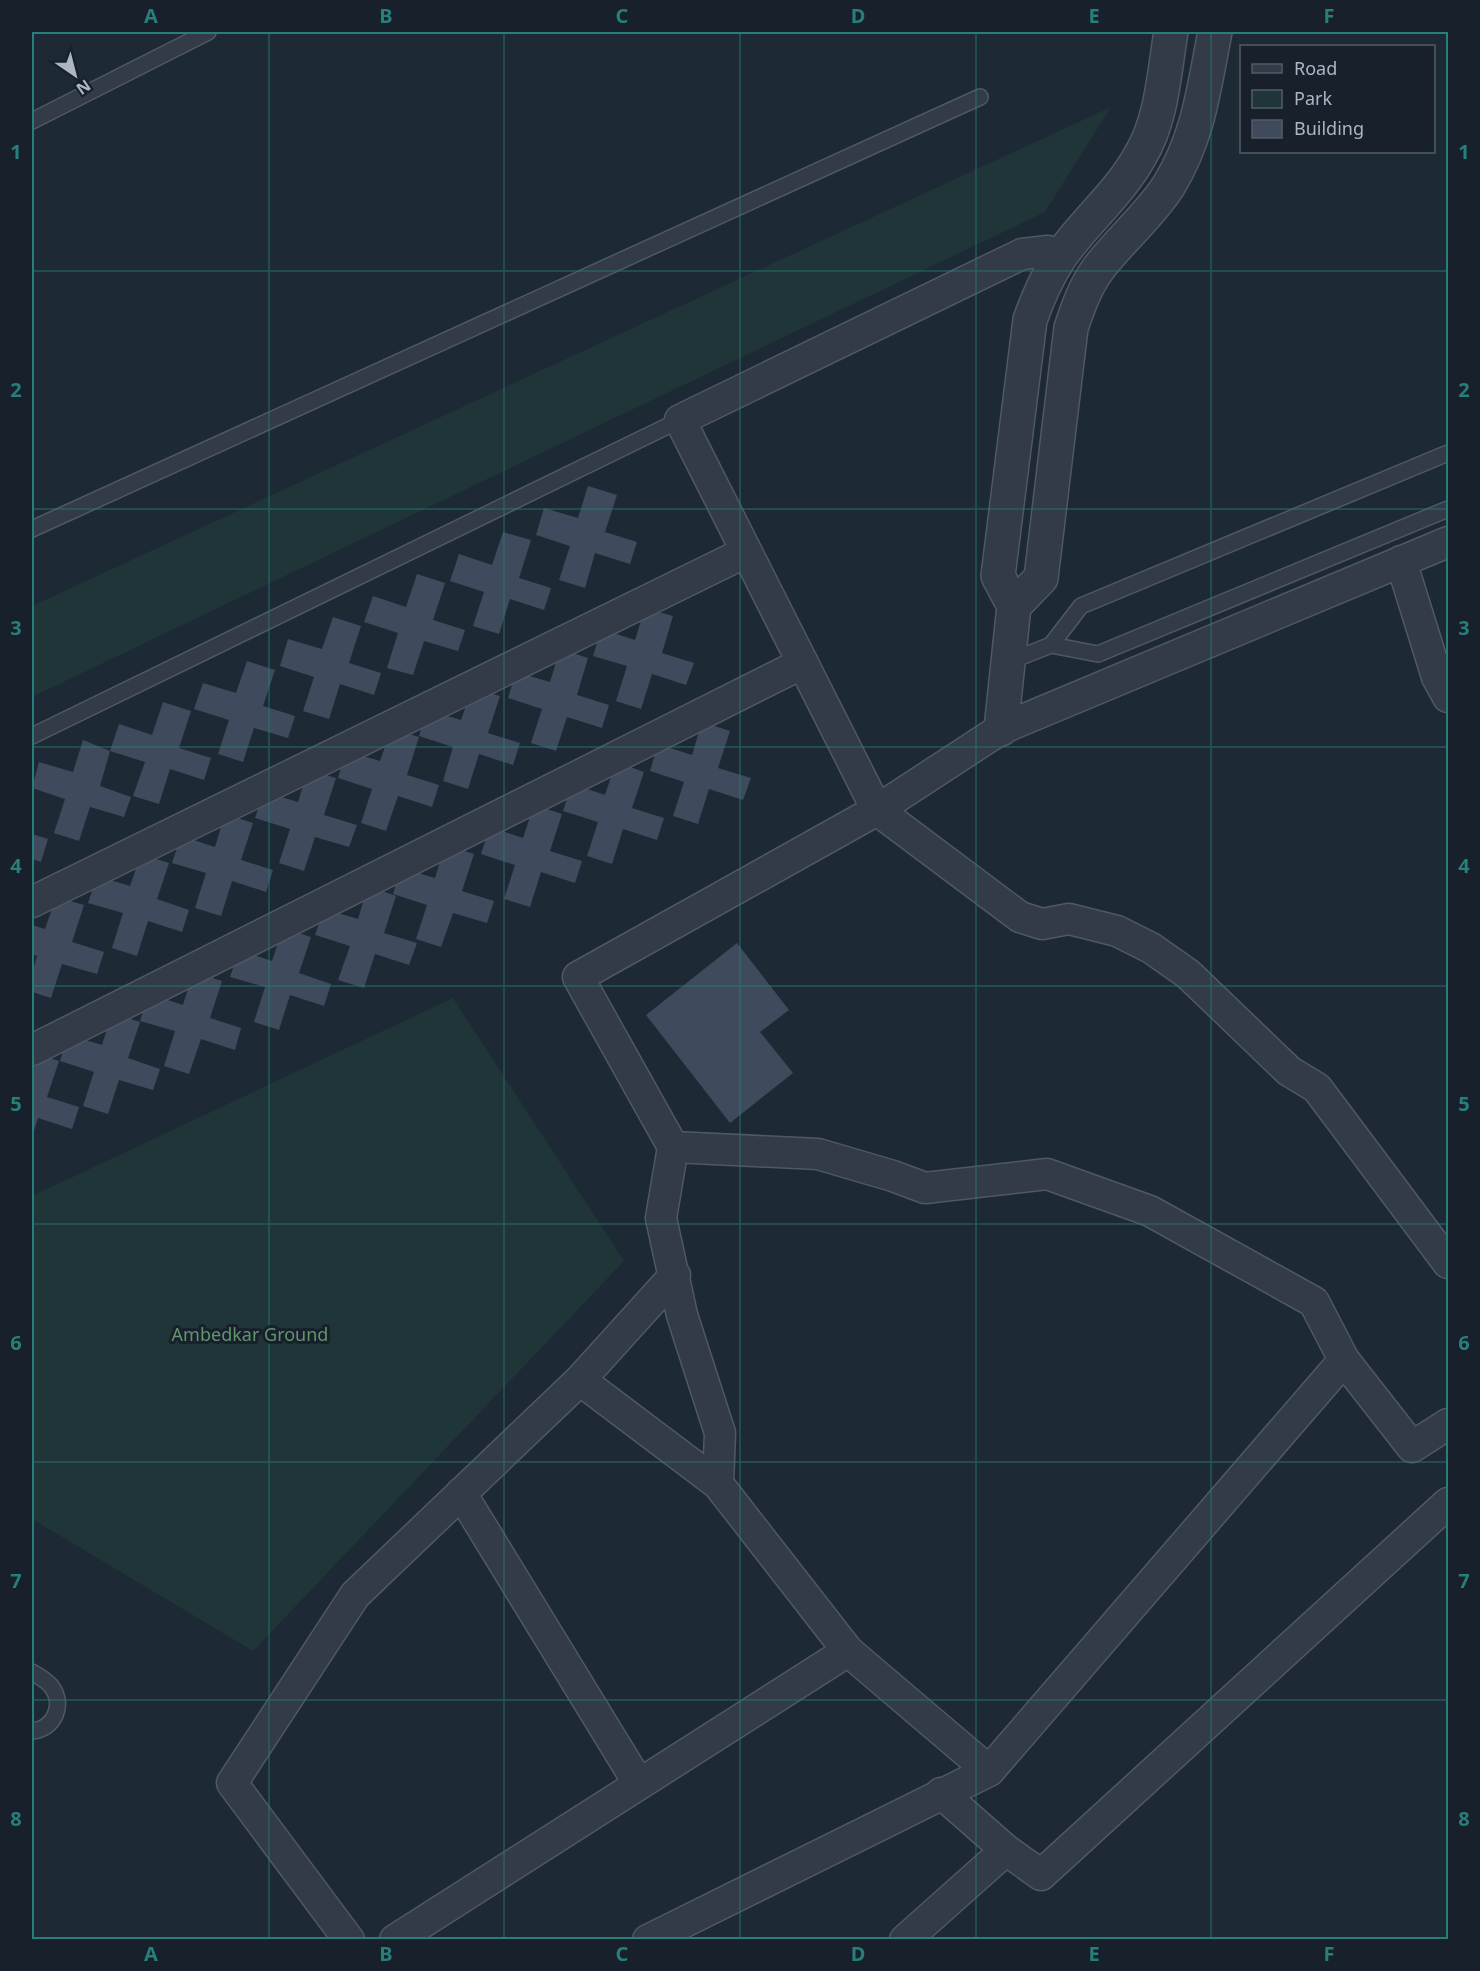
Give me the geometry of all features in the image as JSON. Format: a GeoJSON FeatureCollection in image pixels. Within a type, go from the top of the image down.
{"type":"FeatureCollection","features":[{"type":"Feature","properties":{"kind":"street"},"geometry":{"type":"LineString","coordinates":[[1001,729],[1014,606],[998,576],[1030,320],[1040,291],[1061,256],[1120,186],[1141,155],[1157,116],[1171,32]]}},
{"type":"Feature","properties":{"kind":"street"},"geometry":{"type":"LineString","coordinates":[[1014,606],[1041,579],[1071,328],[1081,298],[1097,270],[1168,187],[1187,154],[1198,118],[1215,32]]}},
{"type":"Feature","properties":{"kind":"street"},"geometry":{"type":"LineString","coordinates":[[1097,270],[1048,251],[1022,254],[680,420],[877,810],[1020,917],[1042,924],[1069,920],[1117,931],[1151,948],[1188,974],[1289,1071],[1317,1088],[1449,1263]]}},
{"type":"Feature","properties":{"kind":"street"},"geometry":{"type":"LineString","coordinates":[[718,1484],[720,1433],[682,1315],[661,1218],[673,1147],[578,977],[877,810],[1001,729],[1449,542]]}},
{"type":"Feature","properties":{"kind":"street"},"geometry":{"type":"LineString","coordinates":[[32,902],[746,552]]}},
{"type":"Feature","properties":{"kind":"street"},"geometry":{"type":"LineString","coordinates":[[1401,561],[1437,677],[1449,697]]}},
{"type":"Feature","properties":{"kind":"street"},"geometry":{"type":"LineString","coordinates":[[32,1050],[803,663]]}},
{"type":"Feature","properties":{"kind":"street"},"geometry":{"type":"LineString","coordinates":[[673,1147],[818,1154],[925,1188],[1047,1174],[1150,1210],[1314,1302],[1344,1360],[1412,1447],[1449,1424]]}},
{"type":"Feature","properties":{"kind":"street"},"geometry":{"type":"LineString","coordinates":[[350,1940],[232,1783],[355,1595],[580,1380],[675,1275]]}},
{"type":"Feature","properties":{"kind":"street"},"geometry":{"type":"LineString","coordinates":[[648,1940],[989,1770],[1344,1360]]}},
{"type":"Feature","properties":{"kind":"street"},"geometry":{"type":"LineString","coordinates":[[580,1380],[718,1484],[848,1651],[989,1770]]}},
{"type":"Feature","properties":{"kind":"street"},"geometry":{"type":"LineString","coordinates":[[461,1493],[639,1784]]}},
{"type":"Feature","properties":{"kind":"street"},"geometry":{"type":"LineString","coordinates":[[941,1793],[1006,1850],[1041,1875],[1449,1503]]}},
{"type":"Feature","properties":{"kind":"street"},"geometry":{"type":"LineString","coordinates":[[394,1940],[848,1651]]}},
{"type":"Feature","properties":{"kind":"street"},"geometry":{"type":"LineString","coordinates":[[905,1940],[1006,1850]]}},
{"type":"Feature","properties":{"kind":"lane"},"geometry":{"type":"LineString","coordinates":[[32,121],[208,32]]}},
{"type":"Feature","properties":{"kind":"lane"},"geometry":{"type":"LineString","coordinates":[[32,530],[980,97]]}},
{"type":"Feature","properties":{"kind":"lane"},"geometry":{"type":"LineString","coordinates":[[32,736],[680,420]]}},
{"type":"Feature","properties":{"kind":"lane"},"geometry":{"type":"LineString","coordinates":[[1008,662],[1051,645],[1081,606],[1449,453]]}},
{"type":"Feature","properties":{"kind":"lane"},"geometry":{"type":"LineString","coordinates":[[1051,645],[1098,654],[1449,509]]}},
{"type":"Feature","properties":{"kind":"lane"},"geometry":{"type":"LineString","coordinates":[[32,1672],[49,1683],[56,1693],[59,1704],[49,1725],[32,1731]]}},
{"type":"Feature","properties":{"kind":"green space"},"geometry":{"type":"Polygon","coordinates":[[[1111,107],[1045,212],[32,697],[32,606],[1111,107]]]}},
{"type":"Feature","properties":{"kind":"green space","name":"Ambedkar Ground"},"geometry":{"type":"Polygon","coordinates":[[[453,998],[624,1261],[253,1651],[32,1519],[32,1196],[453,998]]]}},
{"type":"Feature","properties":{"kind":"building"},"geometry":{"type":"Polygon","coordinates":[[[588,486],[617,495],[605,532],[637,542],[630,564],[595,553],[585,588],[559,580],[570,546],[536,535],[544,508],[578,518],[588,486]]]}},
{"type":"Feature","properties":{"kind":"building"},"geometry":{"type":"Polygon","coordinates":[[[503,532],[531,540],[519,578],[551,588],[544,610],[510,599],[499,634],[473,626],[484,592],[450,581],[459,554],[492,565],[503,532]]]}},
{"type":"Feature","properties":{"kind":"building"},"geometry":{"type":"Polygon","coordinates":[[[417,574],[445,583],[433,620],[465,630],[458,651],[424,641],[413,675],[387,668],[398,633],[364,622],[373,596],[406,607],[417,574]]]}},
{"type":"Feature","properties":{"kind":"building"},"geometry":{"type":"Polygon","coordinates":[[[645,608],[673,616],[662,653],[694,663],[686,685],[652,674],[641,709],[616,701],[627,666],[593,656],[601,629],[635,640],[645,608]]]}},
{"type":"Feature","properties":{"kind":"building"},"geometry":{"type":"Polygon","coordinates":[[[333,617],[361,626],[349,663],[381,673],[374,695],[340,684],[329,719],[303,711],[314,677],[280,666],[288,639],[322,649],[333,617]]]}},
{"type":"Feature","properties":{"kind":"building"},"geometry":{"type":"Polygon","coordinates":[[[560,649],[588,658],[577,695],[609,705],[602,728],[567,717],[556,751],[531,743],[542,709],[508,698],[516,672],[550,682],[560,649]]]}},
{"type":"Feature","properties":{"kind":"building"},"geometry":{"type":"Polygon","coordinates":[[[247,661],[275,670],[263,706],[295,716],[288,738],[254,728],[243,762],[218,754],[229,720],[194,709],[203,683],[236,693],[247,661]]]}},
{"type":"Feature","properties":{"kind":"building"},"geometry":{"type":"Polygon","coordinates":[[[472,688],[500,696],[488,733],[520,743],[513,765],[479,754],[468,789],[443,781],[453,747],[419,736],[427,710],[461,720],[472,688]]]}},
{"type":"Feature","properties":{"kind":"building"},"geometry":{"type":"Polygon","coordinates":[[[163,702],[191,711],[179,748],[211,758],[204,780],[170,769],[159,804],[133,796],[145,762],[110,751],[119,724],[152,735],[163,702]]]}},
{"type":"Feature","properties":{"kind":"building"},"geometry":{"type":"Polygon","coordinates":[[[702,722],[730,731],[718,768],[751,778],[743,800],[709,789],[698,824],[673,816],[684,782],[650,771],[658,744],[692,755],[702,722]]]}},
{"type":"Feature","properties":{"kind":"building"},"geometry":{"type":"Polygon","coordinates":[[[391,729],[419,737],[407,775],[439,785],[432,807],[398,796],[386,831],[361,823],[372,789],[338,778],[346,751],[380,761],[391,729]]]}},
{"type":"Feature","properties":{"kind":"building"},"geometry":{"type":"Polygon","coordinates":[[[83,740],[110,751],[100,786],[131,797],[124,817],[90,807],[79,841],[54,833],[65,799],[32,788],[39,762],[73,772],[83,740]]]}},
{"type":"Feature","properties":{"kind":"building"},"geometry":{"type":"Polygon","coordinates":[[[616,762],[644,772],[632,808],[664,818],[657,840],[623,829],[612,864],[587,856],[598,822],[563,811],[572,784],[605,795],[616,762]]]}},
{"type":"Feature","properties":{"kind":"building"},"geometry":{"type":"Polygon","coordinates":[[[308,770],[336,778],[324,815],[357,825],[349,847],[315,837],[304,871],[279,863],[290,829],[255,818],[264,792],[298,802],[308,770]]]}},
{"type":"Feature","properties":{"kind":"building"},"geometry":{"type":"Polygon","coordinates":[[[534,805],[562,814],[550,851],[582,861],[575,883],[541,872],[530,907],[504,899],[515,865],[481,854],[490,827],[523,838],[534,805]]]}},
{"type":"Feature","properties":{"kind":"building"},"geometry":{"type":"Polygon","coordinates":[[[225,814],[253,823],[241,860],[273,870],[266,892],[232,881],[221,916],[195,908],[206,873],[172,863],[181,836],[215,847],[225,814]]]}},
{"type":"Feature","properties":{"kind":"building"},"geometry":{"type":"Polygon","coordinates":[[[32,834],[48,839],[41,862],[32,859],[32,834]]]}},
{"type":"Feature","properties":{"kind":"building"},"geometry":{"type":"Polygon","coordinates":[[[445,845],[474,854],[462,891],[494,901],[487,923],[453,913],[441,947],[416,939],[427,905],[393,894],[401,868],[435,878],[445,845]]]}},
{"type":"Feature","properties":{"kind":"building"},"geometry":{"type":"Polygon","coordinates":[[[141,854],[169,863],[157,899],[189,910],[182,932],[148,921],[137,956],[112,948],[123,913],[88,903],[97,876],[130,886],[141,854]]]}},
{"type":"Feature","properties":{"kind":"building"},"geometry":{"type":"Polygon","coordinates":[[[368,886],[396,896],[384,933],[417,943],[409,965],[375,954],[364,988],[338,980],[350,946],[315,935],[324,909],[358,919],[368,886]]]}},
{"type":"Feature","properties":{"kind":"building"},"geometry":{"type":"Polygon","coordinates":[[[56,897],[84,905],[72,942],[104,952],[97,974],[62,964],[51,998],[32,992],[32,974],[37,956],[32,954],[32,925],[45,929],[56,897]]]}},
{"type":"Feature","properties":{"kind":"building"},"geometry":{"type":"Polygon","coordinates":[[[283,928],[311,937],[299,973],[331,984],[324,1006],[290,995],[279,1030],[254,1022],[265,987],[230,977],[239,950],[272,961],[283,928]]]}},
{"type":"Feature","properties":{"kind":"building"},"geometry":{"type":"Polygon","coordinates":[[[737,943],[789,1010],[760,1032],[793,1073],[730,1123],[646,1015],[737,943]]]}},
{"type":"Feature","properties":{"kind":"building"},"geometry":{"type":"Polygon","coordinates":[[[193,972],[222,981],[210,1018],[241,1028],[235,1050],[201,1039],[189,1074],[164,1066],[175,1031],[140,1021],[149,994],[183,1005],[193,972]]]}},
{"type":"Feature","properties":{"kind":"building"},"geometry":{"type":"Polygon","coordinates":[[[112,1013],[140,1022],[128,1058],[160,1069],[153,1090],[119,1080],[108,1114],[83,1106],[94,1072],[60,1061],[68,1035],[102,1045],[112,1013]]]}},
{"type":"Feature","properties":{"kind":"building"},"geometry":{"type":"Polygon","coordinates":[[[32,1052],[59,1061],[47,1097],[79,1107],[72,1129],[38,1118],[32,1137],[32,1052]]]}}]}
